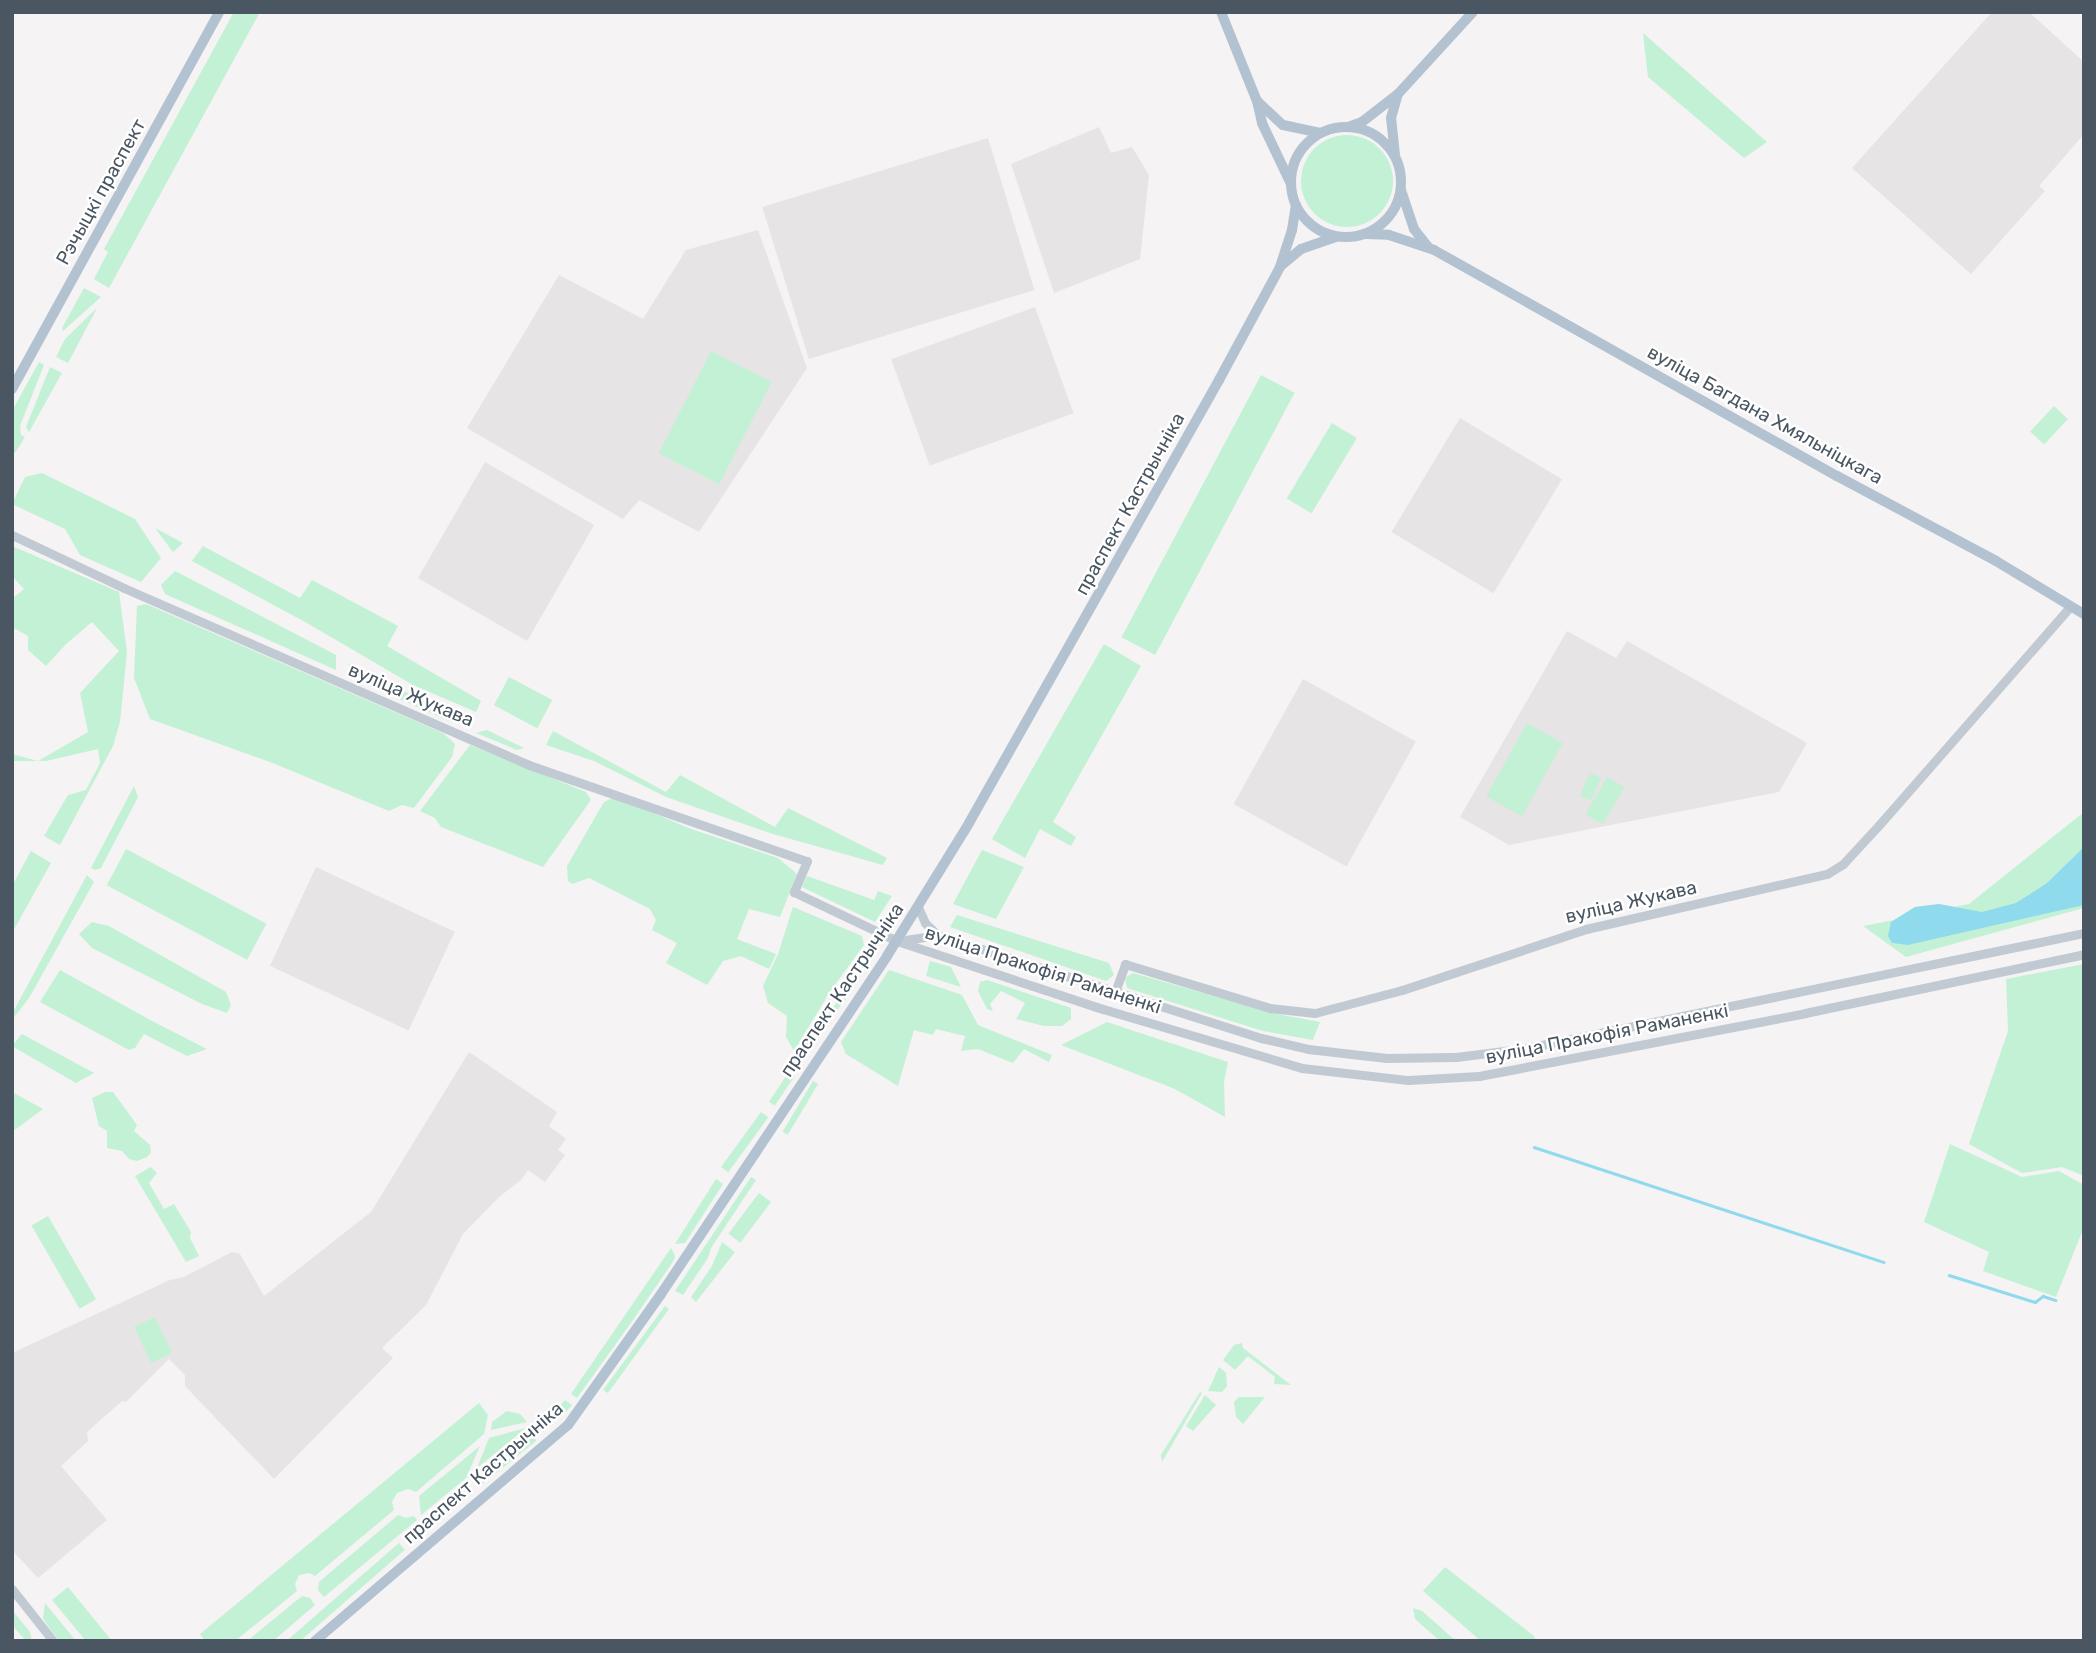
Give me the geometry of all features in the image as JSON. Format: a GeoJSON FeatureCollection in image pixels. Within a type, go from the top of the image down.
{"type":"FeatureCollection","features":[{"type":"Feature","properties":{"kind":"main road","name":"Рэчыцкі праспект"},"geometry":{"type":"LineString","coordinates":[[12,389],[219,12]]}},
{"type":"Feature","properties":{"kind":"main road"},"geometry":{"type":"LineString","coordinates":[[1222,12],[1257,101],[1262,123],[1291,184],[1296,205],[1312,225],[1336,236],[1365,234],[1382,223],[1395,208],[1401,188],[1391,129],[1398,94]]}},
{"type":"Feature","properties":{"kind":"main road"},"geometry":{"type":"LineString","coordinates":[[1257,101],[1283,125],[1320,133],[1362,122],[1398,94],[1474,12]]}},
{"type":"Feature","properties":{"kind":"main road"},"geometry":{"type":"LineString","coordinates":[[1348,127],[1367,131],[1384,142],[1395,158]]}},
{"type":"Feature","properties":{"kind":"main road"},"geometry":{"type":"LineString","coordinates":[[1291,184],[1294,164],[1304,146],[1320,133]]}},
{"type":"Feature","properties":{"kind":"main road","name":"вуліца Багдана Хмяльніцкага"},"geometry":{"type":"LineString","coordinates":[[1401,188],[1404,208],[1414,229],[1428,247]]}},
{"type":"Feature","properties":{"kind":"main road","name":"праспект Кастрычніка"},"geometry":{"type":"LineString","coordinates":[[315,1641],[568,1425],[661,1294],[897,941],[1075,638],[1280,267],[1292,230],[1296,205]]}},
{"type":"Feature","properties":{"kind":"main road","name":"вуліца Багдана Хмяльніцкага"},"geometry":{"type":"LineString","coordinates":[[1365,234],[1389,235],[1428,247],[1836,476],[1996,561],[2084,614]]}},
{"type":"Feature","properties":{"kind":"main road","name":"праспект Кастрычніка"},"geometry":{"type":"LineString","coordinates":[[1280,267],[1301,249],[1336,236]]}},
{"type":"Feature","properties":{"kind":"street","name":"вуліца Жукава"},"geometry":{"type":"LineString","coordinates":[[12,535],[124,588],[529,765],[807,861],[794,892],[897,941]]}},
{"type":"Feature","properties":{"kind":"street","name":"вуліца Жукава"},"geometry":{"type":"LineString","coordinates":[[1115,992],[1125,964],[1270,1008],[1315,1013],[1402,990],[1586,929],[1827,874],[1843,864],[1880,825],[2071,606]]}},
{"type":"Feature","properties":{"kind":"street"},"geometry":{"type":"LineString","coordinates":[[918,907],[925,923],[938,935]]}},
{"type":"Feature","properties":{"kind":"street","name":"вуліца Пракофія Раманенкі"},"geometry":{"type":"LineString","coordinates":[[897,941],[938,935],[1163,1008],[1308,1049],[1386,1058],[1456,1057],[1539,1045],[2084,933]]}},
{"type":"Feature","properties":{"kind":"street","name":"вуліца Пракофія Раманенкі"},"geometry":{"type":"LineString","coordinates":[[897,941],[1302,1068],[1408,1080],[1479,1076],[1805,1013],[2084,954]]}},
{"type":"Feature","properties":{"kind":"street"},"geometry":{"type":"LineString","coordinates":[[1801,993],[1807,994],[1812,1001],[1812,1008],[1805,1013]]}},
{"type":"Feature","properties":{"kind":"street"},"geometry":{"type":"LineString","coordinates":[[1155,1024],[1165,1018],[1163,1008]]}},
{"type":"Feature","properties":{"kind":"street"},"geometry":{"type":"LineString","coordinates":[[1302,1068],[1296,1062],[1296,1056],[1302,1050],[1308,1049]]}},
{"type":"Feature","properties":{"kind":"street"},"geometry":{"type":"LineString","coordinates":[[12,1589],[53,1641]]}},
{"type":"Feature","properties":{"kind":"shaded area"},"geometry":{"type":"Polygon","coordinates":[[[1992,12],[2029,12],[2084,62],[2084,134],[2039,186],[2045,191],[1971,274],[1852,168],[1992,12]]]}},
{"type":"Feature","properties":{"kind":"shaded area"},"geometry":{"type":"Polygon","coordinates":[[[1099,127],[1111,153],[1132,147],[1149,175],[1140,259],[1054,293],[1011,164],[1099,127]]]}},
{"type":"Feature","properties":{"kind":"shaded area"},"geometry":{"type":"Polygon","coordinates":[[[988,138],[1034,290],[809,359],[762,207],[988,138]]]}},
{"type":"Feature","properties":{"kind":"shaded area"},"geometry":{"type":"Polygon","coordinates":[[[758,230],[807,368],[699,532],[639,500],[623,519],[467,428],[559,275],[643,319],[686,250],[758,230]]]}},
{"type":"Feature","properties":{"kind":"shaded area"},"geometry":{"type":"Polygon","coordinates":[[[1035,307],[1074,413],[930,466],[891,359],[1035,307]]]}},
{"type":"Feature","properties":{"kind":"shaded area"},"geometry":{"type":"Polygon","coordinates":[[[1460,418],[1562,479],[1494,593],[1391,532],[1460,418]]]}},
{"type":"Feature","properties":{"kind":"shaded area"},"geometry":{"type":"Polygon","coordinates":[[[485,462],[594,525],[527,641],[418,578],[485,462]]]}},
{"type":"Feature","properties":{"kind":"shaded area"},"geometry":{"type":"Polygon","coordinates":[[[1567,631],[1616,658],[1627,641],[1807,743],[1779,792],[1509,845],[1460,817],[1567,631]]]}},
{"type":"Feature","properties":{"kind":"shaded area"},"geometry":{"type":"Polygon","coordinates":[[[1303,679],[1416,742],[1346,867],[1234,804],[1303,679]]]}},
{"type":"Feature","properties":{"kind":"shaded area"},"geometry":{"type":"Polygon","coordinates":[[[316,867],[455,932],[409,1030],[270,966],[316,867]]]}},
{"type":"Feature","properties":{"kind":"shaded area"},"geometry":{"type":"Polygon","coordinates":[[[469,1052],[557,1112],[549,1126],[566,1139],[558,1150],[565,1155],[545,1182],[528,1170],[521,1180],[499,1197],[463,1234],[426,1305],[382,1348],[393,1358],[274,1479],[185,1386],[185,1375],[169,1359],[126,1402],[122,1401],[87,1432],[88,1441],[61,1466],[107,1520],[38,1578],[12,1550],[12,1353],[170,1280],[184,1277],[232,1252],[240,1254],[264,1296],[371,1212],[469,1052]]]}},
{"type":"Feature","properties":{"kind":"green space"},"geometry":{"type":"Polygon","coordinates":[[[234,12],[260,12],[109,288],[94,279],[108,252],[104,249],[234,12]]]}},
{"type":"Feature","properties":{"kind":"green space"},"geometry":{"type":"Polygon","coordinates":[[[1643,33],[1767,142],[1744,158],[1648,77],[1643,33]]]}},
{"type":"Feature","properties":{"kind":"green space"},"geometry":{"type":"Polygon","coordinates":[[[1347,135],[1365,138],[1380,148],[1390,163],[1393,181],[1390,199],[1380,214],[1365,224],[1347,227],[1329,224],[1314,214],[1304,199],[1301,181],[1304,163],[1314,148],[1329,138],[1347,135]]]}},
{"type":"Feature","properties":{"kind":"green space"},"geometry":{"type":"Polygon","coordinates":[[[84,288],[101,297],[63,331],[62,328],[84,288]]]}},
{"type":"Feature","properties":{"kind":"green space"},"geometry":{"type":"Polygon","coordinates":[[[97,308],[68,363],[56,357],[65,339],[97,308]]]}},
{"type":"Feature","properties":{"kind":"green space"},"geometry":{"type":"Polygon","coordinates":[[[711,351],[772,382],[719,484],[659,453],[711,351]]]}},
{"type":"Feature","properties":{"kind":"green space"},"geometry":{"type":"Polygon","coordinates":[[[39,362],[44,365],[20,426],[21,435],[25,437],[15,453],[12,452],[12,411],[39,362]]]}},
{"type":"Feature","properties":{"kind":"green space"},"geometry":{"type":"Polygon","coordinates":[[[50,367],[62,373],[29,432],[26,427],[50,367]]]}},
{"type":"Feature","properties":{"kind":"green space"},"geometry":{"type":"Polygon","coordinates":[[[1261,375],[1295,393],[1155,655],[1122,637],[1261,375]]]}},
{"type":"Feature","properties":{"kind":"green space"},"geometry":{"type":"Polygon","coordinates":[[[2054,406],[2068,419],[2044,445],[2030,432],[2054,406]]]}},
{"type":"Feature","properties":{"kind":"green space"},"geometry":{"type":"Polygon","coordinates":[[[1332,423],[1357,438],[1312,513],[1287,498],[1332,423]]]}},
{"type":"Feature","properties":{"kind":"green space"},"geometry":{"type":"Polygon","coordinates":[[[42,473],[135,519],[161,558],[141,582],[80,555],[65,529],[12,504],[25,477],[42,473]]]}},
{"type":"Feature","properties":{"kind":"green space"},"geometry":{"type":"Polygon","coordinates":[[[155,528],[183,543],[173,552],[155,528]]]}},
{"type":"Feature","properties":{"kind":"green space"},"geometry":{"type":"Polygon","coordinates":[[[12,546],[119,592],[127,652],[120,722],[113,746],[60,845],[44,836],[68,795],[86,790],[100,763],[98,749],[38,761],[88,732],[80,693],[119,651],[92,622],[46,666],[28,650],[28,636],[12,627],[12,599],[24,589],[12,576],[12,546]]]}},
{"type":"Feature","properties":{"kind":"green space"},"geometry":{"type":"Polygon","coordinates":[[[203,546],[300,598],[312,580],[398,626],[387,646],[481,701],[476,712],[413,685],[307,623],[192,561],[203,546]]]}},
{"type":"Feature","properties":{"kind":"green space"},"geometry":{"type":"Polygon","coordinates":[[[175,571],[336,655],[336,670],[165,594],[161,585],[175,571]]]}},
{"type":"Feature","properties":{"kind":"green space"},"geometry":{"type":"Polygon","coordinates":[[[146,604],[443,733],[455,744],[452,757],[414,808],[402,805],[389,811],[270,762],[150,719],[134,678],[137,606],[146,604]]]}},
{"type":"Feature","properties":{"kind":"green space"},"geometry":{"type":"Polygon","coordinates":[[[1104,644],[1141,666],[1053,822],[1076,837],[1071,846],[1040,829],[1025,858],[992,839],[1104,644]]]}},
{"type":"Feature","properties":{"kind":"green space"},"geometry":{"type":"Polygon","coordinates":[[[349,663],[465,720],[451,722],[350,677],[349,663]]]}},
{"type":"Feature","properties":{"kind":"green space"},"geometry":{"type":"Polygon","coordinates":[[[509,677],[552,700],[537,728],[494,705],[509,677]]]}},
{"type":"Feature","properties":{"kind":"green space"},"geometry":{"type":"Polygon","coordinates":[[[1527,723],[1563,743],[1522,816],[1486,796],[1527,723]]]}},
{"type":"Feature","properties":{"kind":"green space"},"geometry":{"type":"Polygon","coordinates":[[[487,730],[524,748],[517,750],[476,733],[487,730]]]}},
{"type":"Feature","properties":{"kind":"green space"},"geometry":{"type":"Polygon","coordinates":[[[553,731],[666,792],[680,775],[775,827],[788,808],[887,858],[883,865],[773,834],[666,797],[594,761],[546,745],[553,731]]]}},
{"type":"Feature","properties":{"kind":"green space"},"geometry":{"type":"Polygon","coordinates":[[[470,745],[586,792],[591,800],[543,867],[441,827],[435,818],[420,811],[470,745]]]}},
{"type":"Feature","properties":{"kind":"green space"},"geometry":{"type":"Polygon","coordinates":[[[12,754],[38,761],[13,761],[12,754]]]}},
{"type":"Feature","properties":{"kind":"green space"},"geometry":{"type":"Polygon","coordinates":[[[1590,773],[1601,778],[1591,801],[1580,796],[1590,773]]]}},
{"type":"Feature","properties":{"kind":"green space"},"geometry":{"type":"Polygon","coordinates":[[[1607,777],[1624,787],[1603,824],[1586,814],[1607,777]]]}},
{"type":"Feature","properties":{"kind":"green space"},"geometry":{"type":"Polygon","coordinates":[[[134,786],[138,797],[101,868],[95,870],[91,868],[134,786]]]}},
{"type":"Feature","properties":{"kind":"green space"},"geometry":{"type":"Polygon","coordinates":[[[615,797],[691,829],[778,858],[797,874],[780,917],[749,909],[737,939],[776,954],[769,969],[741,956],[723,961],[707,985],[666,963],[677,943],[652,930],[656,920],[650,909],[589,878],[572,884],[568,881],[567,866],[604,802],[615,797]]]}},
{"type":"Feature","properties":{"kind":"green space"},"geometry":{"type":"Polygon","coordinates":[[[2084,812],[2084,908],[1906,957],[1863,926],[1894,920],[1915,907],[1939,904],[1953,907],[1969,904],[2084,812]]]}},
{"type":"Feature","properties":{"kind":"green space"},"geometry":{"type":"Polygon","coordinates":[[[126,849],[266,924],[247,960],[107,885],[126,849]]]}},
{"type":"Feature","properties":{"kind":"green space"},"geometry":{"type":"Polygon","coordinates":[[[982,850],[1024,867],[996,919],[953,904],[982,850]]]}},
{"type":"Feature","properties":{"kind":"green space"},"geometry":{"type":"Polygon","coordinates":[[[31,851],[51,863],[12,933],[12,886],[31,851]]]}},
{"type":"Feature","properties":{"kind":"green space"},"geometry":{"type":"Polygon","coordinates":[[[87,875],[94,882],[29,998],[12,1020],[12,1014],[87,875]]]}},
{"type":"Feature","properties":{"kind":"green space"},"geometry":{"type":"Polygon","coordinates":[[[807,876],[874,900],[878,891],[892,896],[875,922],[802,887],[807,876]]]}},
{"type":"Feature","properties":{"kind":"green space"},"geometry":{"type":"Polygon","coordinates":[[[793,907],[862,936],[864,945],[831,990],[794,1051],[786,1037],[787,1016],[768,1003],[763,986],[778,954],[793,907]]]}},
{"type":"Feature","properties":{"kind":"green space"},"geometry":{"type":"Polygon","coordinates":[[[957,915],[1109,963],[1114,975],[1106,981],[950,927],[957,915]]]}},
{"type":"Feature","properties":{"kind":"green space"},"geometry":{"type":"Polygon","coordinates":[[[92,922],[109,926],[226,992],[231,1005],[227,1013],[202,1004],[92,948],[79,934],[92,922]]]}},
{"type":"Feature","properties":{"kind":"green space"},"geometry":{"type":"Polygon","coordinates":[[[930,961],[951,967],[961,987],[926,976],[930,961]]]}},
{"type":"Feature","properties":{"kind":"green space"},"geometry":{"type":"Polygon","coordinates":[[[2084,964],[2084,1176],[2062,1167],[2022,1173],[1969,1144],[2008,1031],[2006,979],[2084,964]]]}},
{"type":"Feature","properties":{"kind":"green space"},"geometry":{"type":"Polygon","coordinates":[[[60,970],[207,1049],[187,1056],[144,1034],[135,1048],[129,1050],[40,1002],[60,970]]]}},
{"type":"Feature","properties":{"kind":"green space"},"geometry":{"type":"Polygon","coordinates":[[[889,970],[962,995],[978,1025],[1052,1055],[1049,1062],[1024,1049],[1013,1063],[978,1049],[961,1051],[965,1036],[936,1029],[933,1035],[914,1030],[898,1086],[846,1054],[841,1042],[889,970]]]}},
{"type":"Feature","properties":{"kind":"green space"},"geometry":{"type":"Polygon","coordinates":[[[1133,973],[1277,1014],[1320,1022],[1313,1040],[1263,1031],[1127,988],[1125,978],[1133,973]]]}},
{"type":"Feature","properties":{"kind":"green space"},"geometry":{"type":"Polygon","coordinates":[[[987,980],[1071,1008],[1071,1019],[1062,1026],[1044,1026],[1016,1019],[1025,1003],[1001,991],[990,1004],[993,1011],[987,1009],[978,991],[980,982],[987,980]]]}},
{"type":"Feature","properties":{"kind":"green space"},"geometry":{"type":"Polygon","coordinates":[[[843,994],[847,997],[805,1052],[801,1049],[843,994]]]}},
{"type":"Feature","properties":{"kind":"green space"},"geometry":{"type":"Polygon","coordinates":[[[1107,1022],[1228,1062],[1224,1082],[1225,1117],[1175,1089],[1061,1045],[1107,1022]]]}},
{"type":"Feature","properties":{"kind":"green space"},"geometry":{"type":"Polygon","coordinates":[[[22,1034],[94,1073],[76,1083],[12,1046],[22,1034]]]}},
{"type":"Feature","properties":{"kind":"green space"},"geometry":{"type":"Polygon","coordinates":[[[789,1072],[795,1076],[775,1106],[769,1102],[789,1072]]]}},
{"type":"Feature","properties":{"kind":"green space"},"geometry":{"type":"Polygon","coordinates":[[[813,1081],[818,1084],[788,1135],[783,1132],[813,1081]]]}},
{"type":"Feature","properties":{"kind":"green space"},"geometry":{"type":"Polygon","coordinates":[[[12,1092],[43,1109],[12,1132],[12,1092]]]}},
{"type":"Feature","properties":{"kind":"green space"},"geometry":{"type":"Polygon","coordinates":[[[105,1092],[113,1092],[137,1125],[134,1131],[150,1145],[151,1153],[147,1157],[137,1161],[129,1159],[122,1151],[107,1148],[107,1131],[99,1126],[92,1098],[105,1092]]]}},
{"type":"Feature","properties":{"kind":"green space"},"geometry":{"type":"Polygon","coordinates":[[[761,1112],[768,1117],[728,1172],[721,1167],[761,1112]]]}},
{"type":"Feature","properties":{"kind":"green space"},"geometry":{"type":"Polygon","coordinates":[[[1950,1144],[2022,1177],[2059,1171],[2084,1185],[2084,1227],[2056,1297],[1983,1271],[1989,1252],[1924,1222],[1950,1144]]]}},
{"type":"Feature","properties":{"kind":"green space"},"geometry":{"type":"Polygon","coordinates":[[[151,1167],[157,1173],[149,1183],[164,1209],[174,1204],[191,1232],[190,1238],[199,1256],[186,1262],[135,1176],[151,1167]]]}},
{"type":"Feature","properties":{"kind":"green space"},"geometry":{"type":"Polygon","coordinates":[[[751,1177],[756,1180],[711,1248],[708,1258],[683,1295],[675,1291],[751,1177]]]}},
{"type":"Feature","properties":{"kind":"green space"},"geometry":{"type":"Polygon","coordinates":[[[716,1179],[723,1184],[685,1243],[675,1244],[716,1179]]]}},
{"type":"Feature","properties":{"kind":"green space"},"geometry":{"type":"Polygon","coordinates":[[[759,1193],[771,1202],[740,1243],[728,1234],[759,1193]]]}},
{"type":"Feature","properties":{"kind":"green space"},"geometry":{"type":"Polygon","coordinates":[[[48,1216],[96,1299],[80,1309],[32,1226],[48,1216]]]}},
{"type":"Feature","properties":{"kind":"green space"},"geometry":{"type":"Polygon","coordinates":[[[722,1242],[735,1252],[696,1302],[691,1297],[712,1266],[722,1242]]]}},
{"type":"Feature","properties":{"kind":"green space"},"geometry":{"type":"Polygon","coordinates":[[[671,1248],[674,1260],[577,1398],[571,1394],[671,1248]]]}},
{"type":"Feature","properties":{"kind":"green space"},"geometry":{"type":"Polygon","coordinates":[[[665,1306],[669,1309],[608,1393],[603,1390],[665,1306]]]}},
{"type":"Feature","properties":{"kind":"green space"},"geometry":{"type":"Polygon","coordinates":[[[155,1317],[172,1353],[151,1363],[134,1327],[155,1317]]]}},
{"type":"Feature","properties":{"kind":"green space"},"geometry":{"type":"Polygon","coordinates":[[[1242,1343],[1243,1348],[1291,1385],[1274,1384],[1275,1377],[1248,1356],[1235,1370],[1223,1360],[1234,1345],[1242,1343]]]}},
{"type":"Feature","properties":{"kind":"green space"},"geometry":{"type":"Polygon","coordinates":[[[1219,1367],[1226,1373],[1227,1386],[1222,1392],[1208,1391],[1219,1367]]]}},
{"type":"Feature","properties":{"kind":"green space"},"geometry":{"type":"Polygon","coordinates":[[[1200,1392],[1202,1393],[1162,1462],[1161,1455],[1200,1392]]]}},
{"type":"Feature","properties":{"kind":"green space"},"geometry":{"type":"Polygon","coordinates":[[[1205,1395],[1216,1405],[1193,1431],[1186,1426],[1205,1395]]]}},
{"type":"Feature","properties":{"kind":"green space"},"geometry":{"type":"Polygon","coordinates":[[[1239,1397],[1265,1397],[1243,1424],[1236,1417],[1234,1402],[1239,1397]]]}},
{"type":"Feature","properties":{"kind":"green space"},"geometry":{"type":"Polygon","coordinates":[[[565,1400],[572,1405],[563,1415],[558,1419],[549,1417],[565,1400]]]}},
{"type":"Feature","properties":{"kind":"green space"},"geometry":{"type":"Polygon","coordinates":[[[479,1403],[488,1415],[484,1434],[416,1492],[408,1489],[397,1493],[392,1502],[394,1510],[315,1576],[309,1573],[299,1575],[295,1584],[297,1591],[235,1641],[205,1641],[200,1634],[479,1403]]]}},
{"type":"Feature","properties":{"kind":"green space"},"geometry":{"type":"Polygon","coordinates":[[[507,1411],[520,1414],[527,1422],[491,1430],[492,1422],[507,1411]]]}},
{"type":"Feature","properties":{"kind":"green space"},"geometry":{"type":"Polygon","coordinates":[[[526,1428],[477,1468],[489,1438],[526,1428]]]}},
{"type":"Feature","properties":{"kind":"green space"},"geometry":{"type":"Polygon","coordinates":[[[534,1429],[536,1441],[480,1486],[474,1479],[534,1429]]]}},
{"type":"Feature","properties":{"kind":"green space"},"geometry":{"type":"Polygon","coordinates":[[[480,1446],[466,1478],[421,1515],[419,1496],[480,1446]]]}},
{"type":"Feature","properties":{"kind":"green space"},"geometry":{"type":"Polygon","coordinates":[[[445,1504],[451,1511],[413,1544],[407,1537],[445,1504]]]}},
{"type":"Feature","properties":{"kind":"green space"},"geometry":{"type":"Polygon","coordinates":[[[398,1515],[406,1518],[414,1516],[417,1520],[324,1597],[318,1590],[319,1582],[398,1515]]]}},
{"type":"Feature","properties":{"kind":"green space"},"geometry":{"type":"Polygon","coordinates":[[[399,1543],[405,1550],[300,1641],[286,1641],[399,1543]]]}},
{"type":"Feature","properties":{"kind":"green space"},"geometry":{"type":"Polygon","coordinates":[[[1445,1567],[1534,1636],[1536,1641],[1481,1641],[1423,1591],[1445,1567]]]}},
{"type":"Feature","properties":{"kind":"green space"},"geometry":{"type":"Polygon","coordinates":[[[68,1587],[112,1641],[86,1641],[52,1600],[68,1587]]]}},
{"type":"Feature","properties":{"kind":"green space"},"geometry":{"type":"Polygon","coordinates":[[[302,1596],[310,1598],[315,1605],[273,1641],[247,1641],[302,1596]]]}},
{"type":"Feature","properties":{"kind":"green space"},"geometry":{"type":"Polygon","coordinates":[[[45,1603],[76,1641],[60,1641],[50,1629],[43,1618],[45,1603]]]}},
{"type":"Feature","properties":{"kind":"green space"},"geometry":{"type":"Polygon","coordinates":[[[1413,1608],[1422,1611],[1456,1641],[1440,1641],[1415,1619],[1413,1608]]]}},
{"type":"Feature","properties":{"kind":"green space"},"geometry":{"type":"Polygon","coordinates":[[[12,1610],[30,1632],[32,1641],[26,1641],[12,1625],[12,1610]]]}},
{"type":"Feature","properties":{"kind":"water"},"geometry":{"type":"Polygon","coordinates":[[[2084,847],[2084,905],[1908,945],[1892,943],[1888,936],[1891,922],[1915,907],[1939,904],[1982,912],[2016,903],[2047,883],[2084,847]]]}},
{"type":"Feature","properties":{"kind":"waterway"},"geometry":{"type":"LineString","coordinates":[[1534,1147],[1884,1262]]}},
{"type":"Feature","properties":{"kind":"waterway"},"geometry":{"type":"LineString","coordinates":[[1949,1275],[2035,1302],[2043,1296],[2055,1300]]}}]}
